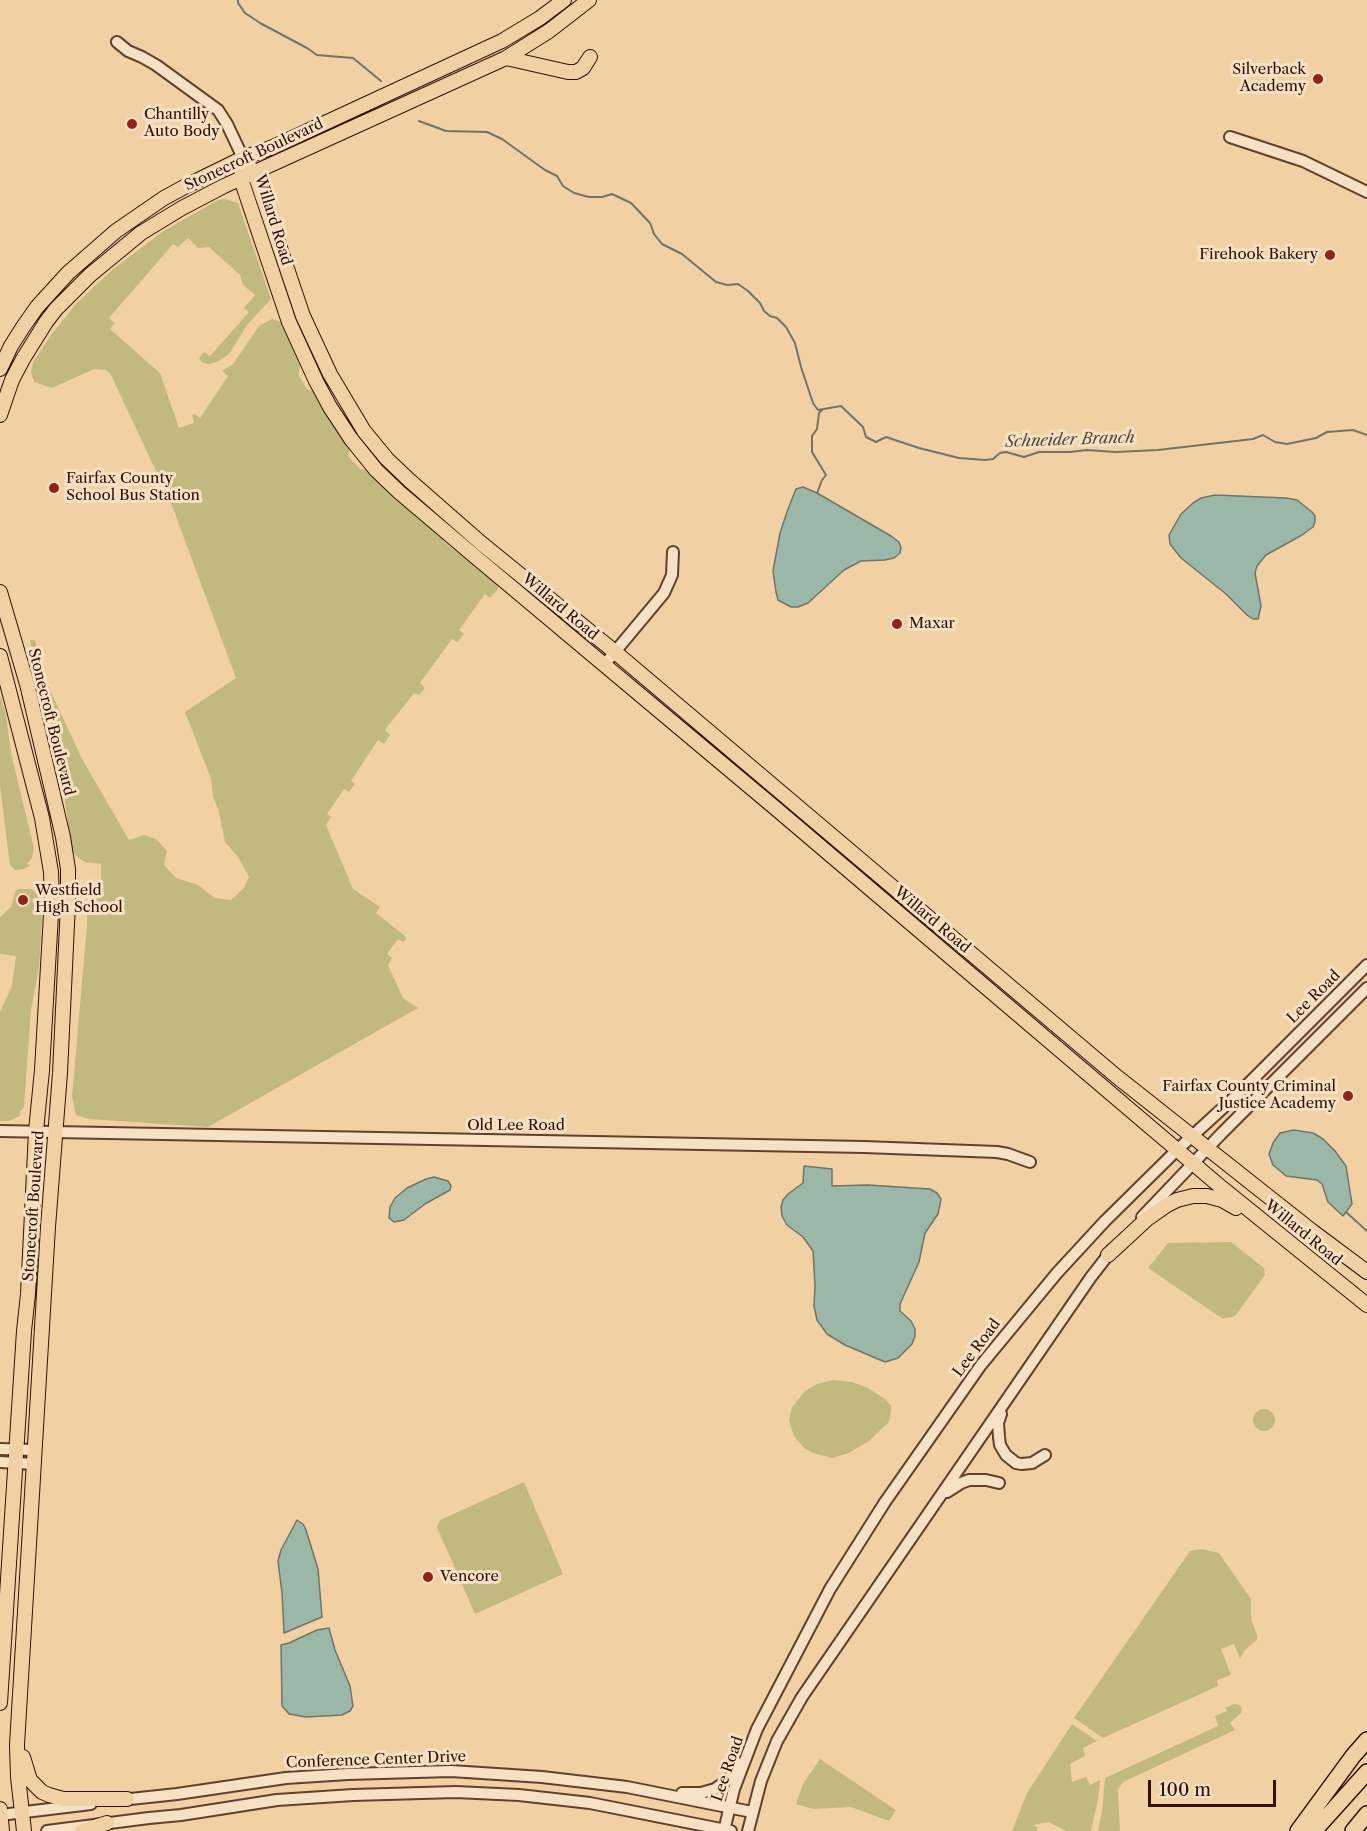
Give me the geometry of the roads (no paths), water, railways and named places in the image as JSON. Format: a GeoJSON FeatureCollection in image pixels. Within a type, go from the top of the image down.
{"type":"FeatureCollection","features":[{"type":"Feature","properties":{"kind":"highway"},"geometry":{"type":"LineString","coordinates":[[1298,1831],[1367,1740]]}},
{"type":"Feature","properties":{"kind":"highway"},"geometry":{"type":"LineString","coordinates":[[1314,1831],[1367,1772]]}},
{"type":"Feature","properties":{"kind":"highway"},"geometry":{"type":"LineString","coordinates":[[1353,1831],[1367,1814]]}},
{"type":"Feature","properties":{"kind":"main road","name":"Stonecroft Boulevard"},"geometry":{"type":"LineString","coordinates":[[0,369],[11,346],[37,307],[80,262],[116,231],[164,198],[243,158],[273,147],[502,41],[564,0]]}},
{"type":"Feature","properties":{"kind":"main road","name":"Stonecroft Boulevard"},"geometry":{"type":"LineString","coordinates":[[0,415],[12,380],[35,339],[56,309],[122,247],[151,226],[248,176],[506,58],[549,31],[589,0]]}},
{"type":"Feature","properties":{"kind":"main road"},"geometry":{"type":"LineString","coordinates":[[506,58],[576,72],[583,68],[590,57]]}},
{"type":"Feature","properties":{"kind":"main road","name":"Willard Road"},"geometry":{"type":"LineString","coordinates":[[243,158],[289,322],[330,407],[351,440],[376,470],[399,492],[1177,1150],[1367,1305]]}},
{"type":"Feature","properties":{"kind":"main road","name":"Willard Road"},"geometry":{"type":"LineString","coordinates":[[248,176],[303,316],[330,374],[364,431],[387,459],[978,961],[1191,1136],[1367,1272]]}},
{"type":"Feature","properties":{"kind":"main road","name":"Stonecroft Boulevard"},"geometry":{"type":"LineString","coordinates":[[0,592],[27,684],[63,837],[68,869],[55,1131],[19,1720],[18,1777],[24,1831]]}},
{"type":"Feature","properties":{"kind":"main road","name":"Stonecroft Boulevard"},"geometry":{"type":"LineString","coordinates":[[0,656],[42,818],[51,872],[42,1070],[36,1131],[28,1294],[0,1703]]}},
{"type":"Feature","properties":{"kind":"main road"},"geometry":{"type":"LineString","coordinates":[[1108,1255],[1158,1211],[1177,1200],[1193,1196],[1207,1196],[1222,1200],[1279,1235]]}},
{"type":"Feature","properties":{"kind":"main road"},"geometry":{"type":"LineString","coordinates":[[19,1720],[23,1762],[30,1780],[42,1792],[63,1799],[127,1799]]}},
{"type":"Feature","properties":{"kind":"main road"},"geometry":{"type":"LineString","coordinates":[[0,1809],[2,1831]]}},
{"type":"Feature","properties":{"kind":"main road"},"geometry":{"type":"LineString","coordinates":[[82,1831],[108,1823]]}},
{"type":"Feature","properties":{"kind":"street"},"geometry":{"type":"LineString","coordinates":[[117,42],[128,51],[156,65],[214,106],[227,124],[243,158]]}},
{"type":"Feature","properties":{"kind":"street"},"geometry":{"type":"LineString","coordinates":[[1230,137],[1303,161],[1367,192]]}},
{"type":"Feature","properties":{"kind":"street"},"geometry":{"type":"LineString","coordinates":[[604,665],[664,593],[672,575],[673,552]]}},
{"type":"Feature","properties":{"kind":"street","name":"Lee Road"},"geometry":{"type":"LineString","coordinates":[[727,1831],[729,1808],[748,1752],[775,1693],[831,1589],[885,1502],[981,1365],[1071,1258],[1191,1136],[1238,1095],[1367,965]]}},
{"type":"Feature","properties":{"kind":"street","name":"Lee Road"},"geometry":{"type":"LineString","coordinates":[[748,1831],[769,1761],[802,1697],[1108,1255],[1135,1224],[1367,988]]}},
{"type":"Feature","properties":{"kind":"street","name":"Old Lee Road"},"geometry":{"type":"LineString","coordinates":[[0,1131],[864,1147],[997,1152],[1030,1162]]}},
{"type":"Feature","properties":{"kind":"street"},"geometry":{"type":"LineString","coordinates":[[1003,1407],[999,1431],[1000,1444],[1006,1455],[1021,1464],[1032,1463],[1045,1455]]}},
{"type":"Feature","properties":{"kind":"street"},"geometry":{"type":"LineString","coordinates":[[0,1449],[16,1456],[34,1457]]}},
{"type":"Feature","properties":{"kind":"street"},"geometry":{"type":"LineString","coordinates":[[0,1462],[16,1456]]}},
{"type":"Feature","properties":{"kind":"street"},"geometry":{"type":"LineString","coordinates":[[938,1501],[954,1487],[969,1480],[999,1483]]}},
{"type":"Feature","properties":{"kind":"street"},"geometry":{"type":"LineString","coordinates":[[638,1790],[708,1792],[729,1779],[748,1752]]}},
{"type":"Feature","properties":{"kind":"street","name":"Conference Center Drive"},"geometry":{"type":"LineString","coordinates":[[0,1815],[177,1794],[286,1778],[451,1771],[542,1777],[638,1790],[752,1812]]}},
{"type":"Feature","properties":{"kind":"street"},"geometry":{"type":"LineString","coordinates":[[47,1831],[237,1808],[277,1800],[456,1792],[563,1800],[629,1809],[727,1831]]}},
{"type":"Feature","properties":{"kind":"street"},"geometry":{"type":"LineString","coordinates":[[629,1809],[694,1831]]}},
{"type":"Feature","properties":{"kind":"waterway","name":"Schneider Branch"},"geometry":{"type":"LineString","coordinates":[[238,0],[245,13],[260,23],[317,55],[353,58],[381,81]]}},
{"type":"Feature","properties":{"kind":"waterway","name":"Schneider Branch"},"geometry":{"type":"LineString","coordinates":[[419,121],[446,131],[487,132],[502,139],[557,176],[563,186],[574,193],[589,197],[612,194],[631,203],[650,223],[654,234],[662,244],[682,254],[716,282],[727,285],[738,284],[760,303],[764,311],[777,318],[786,327],[795,343],[813,403],[818,410],[841,406],[863,427],[866,437],[876,442],[886,437],[959,458],[985,460],[993,459],[1000,453],[1006,452],[1024,457],[1039,452],[1158,450],[1253,439],[1263,435],[1275,442],[1287,444],[1316,438],[1327,432],[1353,430],[1367,435]]}},
{"type":"Feature","properties":{"kind":"waterway"},"geometry":{"type":"LineString","coordinates":[[817,493],[826,475],[812,452],[812,436],[817,429],[819,413],[822,410]]}},
{"type":"Feature","properties":{"kind":"waterway"},"geometry":{"type":"LineString","coordinates":[[1346,1212],[1367,1231]]}},
{"type":"Feature","properties":{"kind":"place","name":"Silverback Academy"},"geometry":{"type":"Point","coordinates":[1318,79]}},
{"type":"Feature","properties":{"kind":"place","name":"Chantilly Auto Body"},"geometry":{"type":"Point","coordinates":[132,124]}},
{"type":"Feature","properties":{"kind":"place","name":"Firehook Bakery"},"geometry":{"type":"Point","coordinates":[1330,255]}},
{"type":"Feature","properties":{"kind":"place","name":"Fairfax County School Bus Station"},"geometry":{"type":"Point","coordinates":[54,488]}},
{"type":"Feature","properties":{"kind":"place","name":"Maxar"},"geometry":{"type":"Point","coordinates":[897,624]}},
{"type":"Feature","properties":{"kind":"place","name":"Westfield High School"},"geometry":{"type":"Point","coordinates":[23,900]}},
{"type":"Feature","properties":{"kind":"place","name":"Fairfax County Criminal Justice Academy"},"geometry":{"type":"Point","coordinates":[1348,1096]}},
{"type":"Feature","properties":{"kind":"place","name":"Vencore"},"geometry":{"type":"Point","coordinates":[428,1577]}}]}
